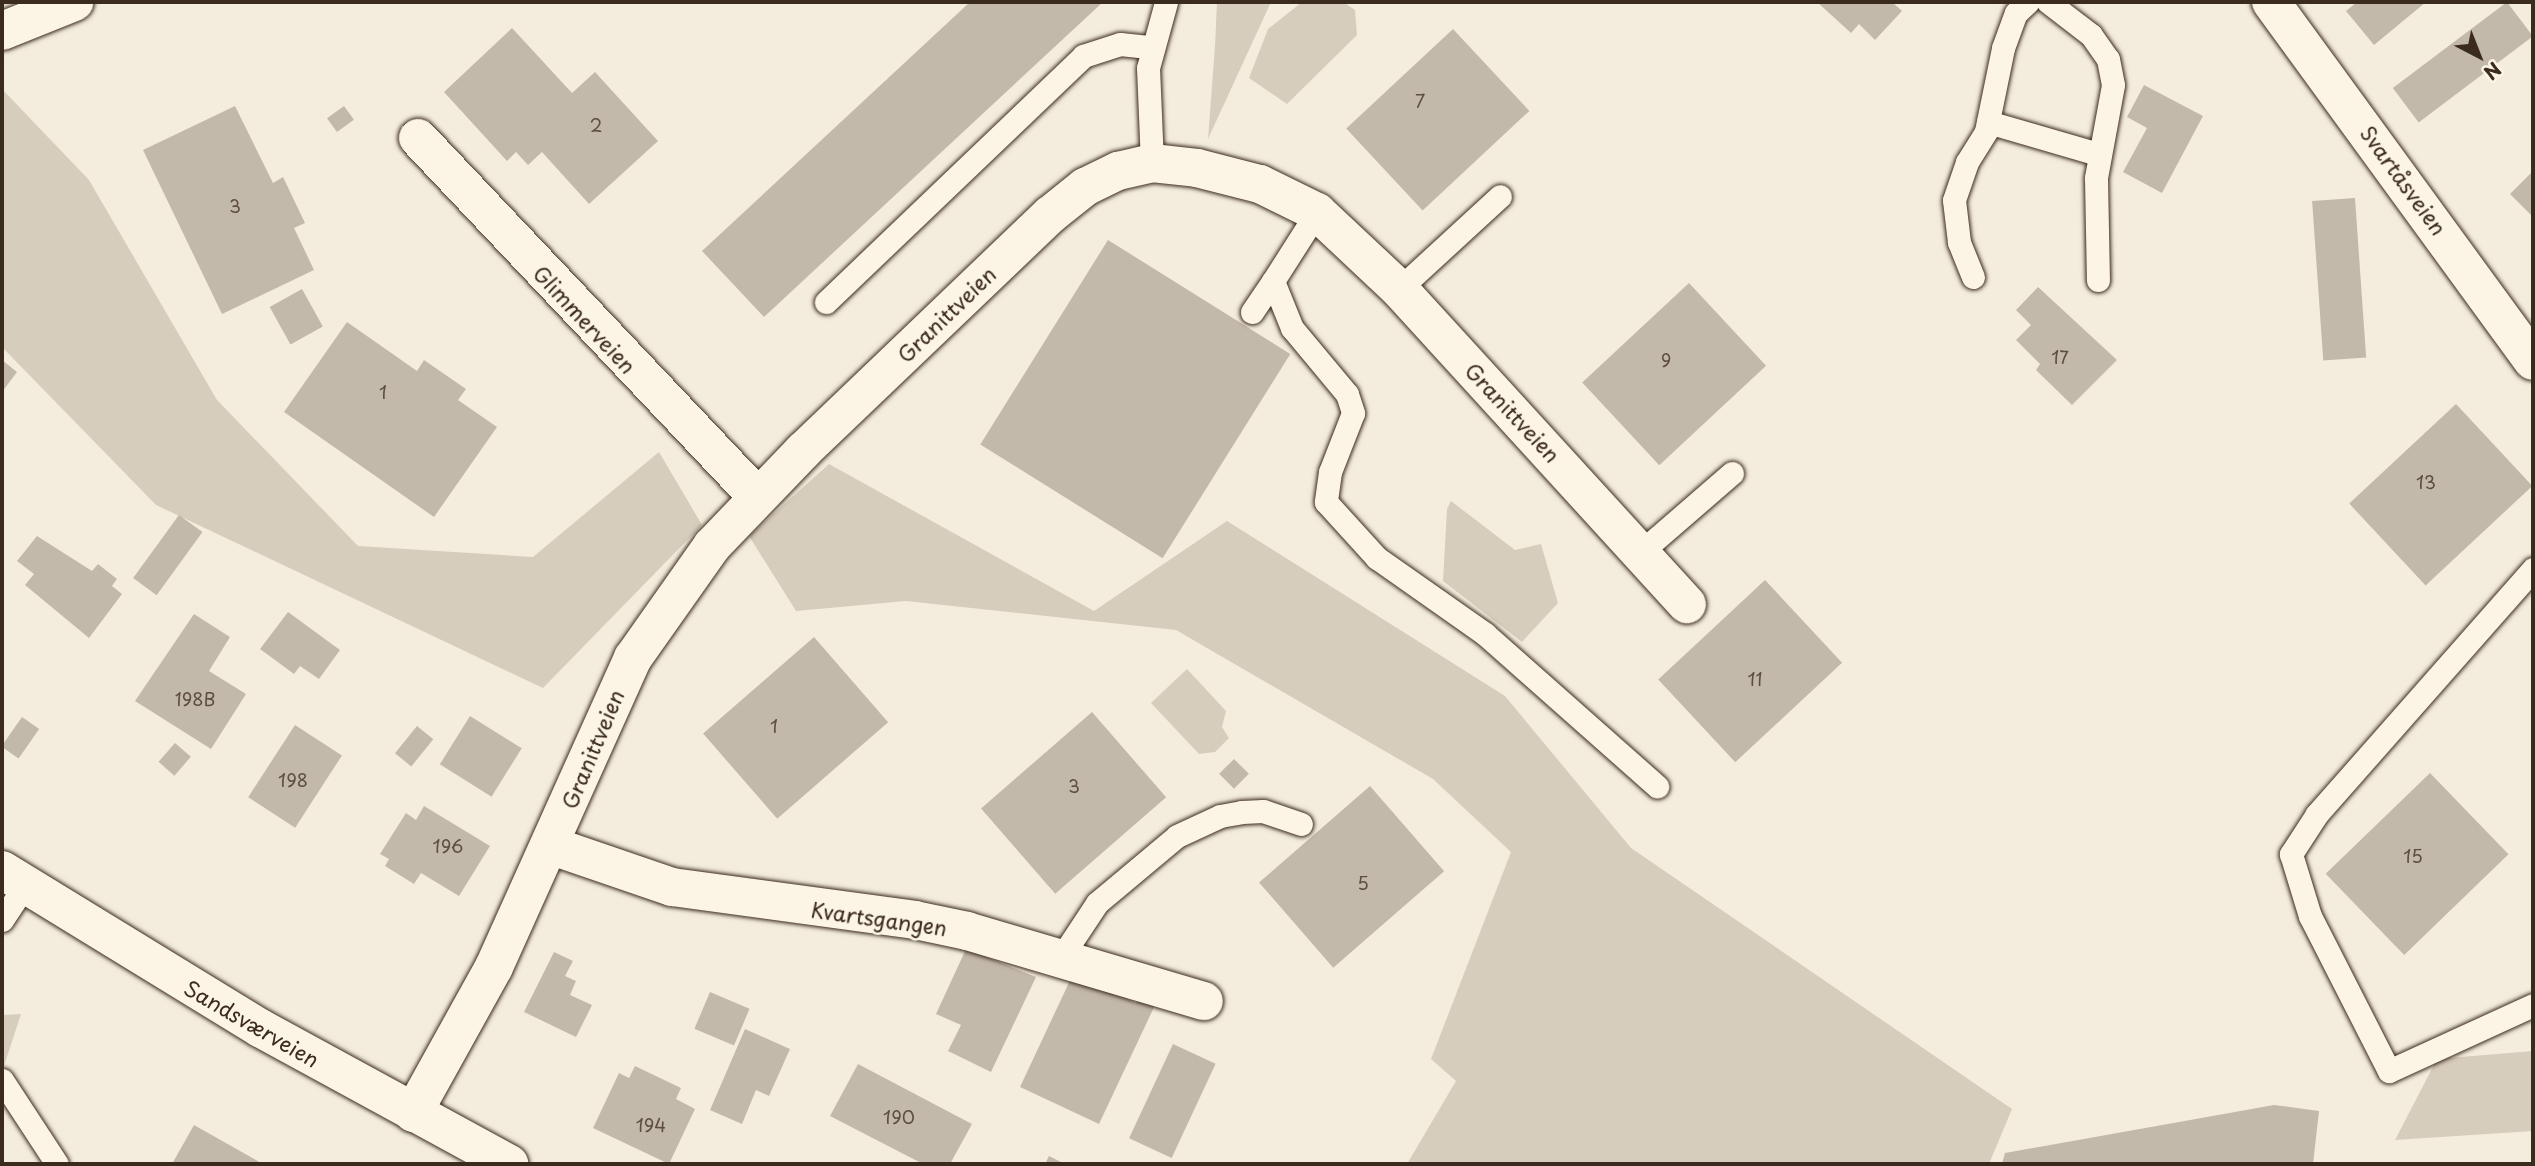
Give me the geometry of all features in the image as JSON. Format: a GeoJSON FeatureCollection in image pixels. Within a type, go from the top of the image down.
{"type":"FeatureCollection","features":[{"type":"Feature","properties":{"kind":"street"},"geometry":{"type":"LineString","coordinates":[[2,31],[74,2]]}},
{"type":"Feature","properties":{"kind":"street","name":"Svartåsveien"},"geometry":{"type":"LineString","coordinates":[[2271,2],[2533,361]]}},
{"type":"Feature","properties":{"kind":"street","name":"Glimmerveien"},"geometry":{"type":"LineString","coordinates":[[418,138],[756,496]]}},
{"type":"Feature","properties":{"kind":"street","name":"Granittveien"},"geometry":{"type":"LineString","coordinates":[[412,1113],[494,967],[552,846],[605,713],[633,658],[712,547],[756,496],[1050,215],[1086,187],[1118,171],[1152,163],[1260,184],[1317,212],[1399,289],[1642,551],[1686,604]]}},
{"type":"Feature","properties":{"kind":"street","name":"Kvartsgangen"},"geometry":{"type":"LineString","coordinates":[[552,846],[672,887],[915,920],[1204,1000]]}},
{"type":"Feature","properties":{"kind":"street","name":"Sandsværveien"},"geometry":{"type":"LineString","coordinates":[[14,878],[191,988],[412,1113],[509,1164]]}},
{"type":"Feature","properties":{"kind":"lane"},"geometry":{"type":"LineString","coordinates":[[1152,163],[1148,102],[1151,47],[1166,2]]}},
{"type":"Feature","properties":{"kind":"lane"},"geometry":{"type":"LineString","coordinates":[[1973,277],[1952,212],[1961,177],[1987,122],[2003,48],[2016,13],[2028,2]]}},
{"type":"Feature","properties":{"kind":"lane"},"geometry":{"type":"LineString","coordinates":[[2048,2],[2091,35],[2108,59],[2113,100],[2098,154],[2098,280]]}},
{"type":"Feature","properties":{"kind":"lane"},"geometry":{"type":"LineString","coordinates":[[826,302],[1083,56],[1120,44],[1151,47]]}},
{"type":"Feature","properties":{"kind":"lane"},"geometry":{"type":"LineString","coordinates":[[1987,122],[2098,154]]}},
{"type":"Feature","properties":{"kind":"lane"},"geometry":{"type":"LineString","coordinates":[[1399,289],[1500,196]]}},
{"type":"Feature","properties":{"kind":"lane"},"geometry":{"type":"LineString","coordinates":[[1252,313],[1317,212]]}},
{"type":"Feature","properties":{"kind":"lane"},"geometry":{"type":"LineString","coordinates":[[1273,282],[1292,328],[1330,369],[1348,394],[1353,413],[1325,489],[1326,502],[1334,514],[1377,558],[1485,634],[1657,786]]}},
{"type":"Feature","properties":{"kind":"lane"},"geometry":{"type":"LineString","coordinates":[[1642,551],[1732,474]]}},
{"type":"Feature","properties":{"kind":"lane"},"geometry":{"type":"LineString","coordinates":[[2533,569],[2326,804],[2291,854],[2310,916],[2389,1070],[2449,1040],[2533,1005]]}},
{"type":"Feature","properties":{"kind":"lane"},"geometry":{"type":"LineString","coordinates":[[1060,959],[1097,903],[1177,836],[1220,816],[1242,812],[1263,811],[1301,824]]}},
{"type":"Feature","properties":{"kind":"lane"},"geometry":{"type":"LineString","coordinates":[[2,920],[14,878]]}},
{"type":"Feature","properties":{"kind":"lane"},"geometry":{"type":"LineString","coordinates":[[2,1080],[57,1164]]}},
{"type":"Feature","properties":{"kind":"shaded area"},"geometry":{"type":"Polygon","coordinates":[[[1217,2],[1271,2],[1208,139],[1215,46],[1217,2]]]}},
{"type":"Feature","properties":{"kind":"shaded area"},"geometry":{"type":"Polygon","coordinates":[[[1302,2],[1343,2],[1355,10],[1357,35],[1287,104],[1249,78],[1268,29],[1302,2]]]}},
{"type":"Feature","properties":{"kind":"shaded area"},"geometry":{"type":"Polygon","coordinates":[[[2,89],[89,180],[217,400],[358,546],[533,557],[659,452],[702,525],[543,688],[156,505],[2,347],[2,89]]]}},
{"type":"Feature","properties":{"kind":"shaded area"},"geometry":{"type":"Polygon","coordinates":[[[829,464],[1094,611],[1227,521],[1505,696],[1631,848],[2012,1109],[1989,1164],[1407,1164],[1456,1081],[1431,1059],[1511,852],[1433,779],[1176,630],[906,601],[796,611],[749,536],[829,464]]]}},
{"type":"Feature","properties":{"kind":"shaded area"},"geometry":{"type":"Polygon","coordinates":[[[1451,501],[1515,550],[1541,544],[1558,603],[1522,642],[1443,581],[1447,509],[1451,501]]]}},
{"type":"Feature","properties":{"kind":"shaded area"},"geometry":{"type":"Polygon","coordinates":[[[1187,669],[1226,711],[1222,727],[1229,738],[1215,752],[1199,754],[1151,703],[1187,669]]]}},
{"type":"Feature","properties":{"kind":"shaded area"},"geometry":{"type":"Polygon","coordinates":[[[21,1014],[2,1072],[2,1015],[21,1014]]]}},
{"type":"Feature","properties":{"kind":"shaded area"},"geometry":{"type":"Polygon","coordinates":[[[2533,1051],[2533,1131],[2395,1140],[2437,1059],[2533,1051]]]}},
{"type":"Feature","properties":{"kind":"building"},"geometry":{"type":"Polygon","coordinates":[[[970,2],[1103,2],[764,317],[702,251],[970,2]]]}},
{"type":"Feature","properties":{"kind":"building"},"geometry":{"type":"Polygon","coordinates":[[[1817,2],[1892,2],[1902,11],[1875,40],[1859,24],[1851,33],[1817,2]]]}},
{"type":"Feature","properties":{"kind":"building"},"geometry":{"type":"Polygon","coordinates":[[[2357,2],[2426,2],[2374,45],[2346,11],[2357,2]]]}},
{"type":"Feature","properties":{"kind":"building"},"geometry":{"type":"Polygon","coordinates":[[[2507,2],[2533,36],[2419,122],[2393,88],[2507,2]]]}},
{"type":"Feature","properties":{"kind":"building"},"geometry":{"type":"Polygon","coordinates":[[[512,28],[572,93],[595,72],[658,141],[589,204],[542,152],[528,165],[516,152],[507,161],[444,92],[512,28]]]}},
{"type":"Feature","properties":{"kind":"building"},"geometry":{"type":"Polygon","coordinates":[[[1453,29],[1529,111],[1423,210],[1346,129],[1453,29]]]}},
{"type":"Feature","properties":{"kind":"building"},"geometry":{"type":"Polygon","coordinates":[[[2144,85],[2203,116],[2162,193],[2123,172],[2147,128],[2127,117],[2144,85]]]}},
{"type":"Feature","properties":{"kind":"building"},"geometry":{"type":"Polygon","coordinates":[[[235,106],[273,183],[283,177],[305,223],[294,228],[314,270],[222,314],[143,150],[235,106]]]}},
{"type":"Feature","properties":{"kind":"building"},"geometry":{"type":"Polygon","coordinates":[[[344,106],[354,120],[337,132],[327,118],[344,106]]]}},
{"type":"Feature","properties":{"kind":"building"},"geometry":{"type":"Polygon","coordinates":[[[2533,171],[2533,217],[2510,194],[2533,171]]]}},
{"type":"Feature","properties":{"kind":"building"},"geometry":{"type":"Polygon","coordinates":[[[2355,198],[2366,358],[2323,361],[2312,201],[2355,198]]]}},
{"type":"Feature","properties":{"kind":"building"},"geometry":{"type":"Polygon","coordinates":[[[1108,240],[1290,354],[1163,558],[980,444],[1108,240]]]}},
{"type":"Feature","properties":{"kind":"building"},"geometry":{"type":"Polygon","coordinates":[[[1689,283],[1766,366],[1659,465],[1582,383],[1689,283]]]}},
{"type":"Feature","properties":{"kind":"building"},"geometry":{"type":"Polygon","coordinates":[[[2038,287],[2117,360],[2072,405],[2036,370],[2040,364],[2016,340],[2031,325],[2016,310],[2038,287]]]}},
{"type":"Feature","properties":{"kind":"building"},"geometry":{"type":"Polygon","coordinates":[[[302,289],[323,327],[290,345],[270,307],[302,289]]]}},
{"type":"Feature","properties":{"kind":"building"},"geometry":{"type":"Polygon","coordinates":[[[347,322],[417,371],[424,360],[466,389],[458,400],[497,427],[434,517],[284,412],[347,322]]]}},
{"type":"Feature","properties":{"kind":"building"},"geometry":{"type":"Polygon","coordinates":[[[2,360],[17,372],[2,392],[2,360]]]}},
{"type":"Feature","properties":{"kind":"building"},"geometry":{"type":"Polygon","coordinates":[[[2456,404],[2532,486],[2426,585],[2349,504],[2456,404]]]}},
{"type":"Feature","properties":{"kind":"building"},"geometry":{"type":"Polygon","coordinates":[[[179,515],[202,532],[157,595],[133,578],[179,515]]]}},
{"type":"Feature","properties":{"kind":"building"},"geometry":{"type":"Polygon","coordinates":[[[37,536],[92,571],[98,564],[117,579],[112,586],[122,594],[89,638],[25,585],[34,574],[17,561],[37,536]]]}},
{"type":"Feature","properties":{"kind":"building"},"geometry":{"type":"Polygon","coordinates":[[[1765,580],[1842,663],[1735,762],[1658,680],[1765,580]]]}},
{"type":"Feature","properties":{"kind":"building"},"geometry":{"type":"Polygon","coordinates":[[[288,612],[340,650],[319,679],[300,666],[294,674],[260,649],[288,612]]]}},
{"type":"Feature","properties":{"kind":"building"},"geometry":{"type":"Polygon","coordinates":[[[194,614],[230,637],[209,671],[246,694],[211,749],[135,701],[194,614]]]}},
{"type":"Feature","properties":{"kind":"building"},"geometry":{"type":"Polygon","coordinates":[[[814,637],[888,722],[777,819],[703,733],[814,637]]]}},
{"type":"Feature","properties":{"kind":"building"},"geometry":{"type":"Polygon","coordinates":[[[1092,712],[1166,797],[1055,894],[981,808],[1092,712]]]}},
{"type":"Feature","properties":{"kind":"building"},"geometry":{"type":"Polygon","coordinates":[[[470,716],[522,748],[492,797],[440,764],[470,716]]]}},
{"type":"Feature","properties":{"kind":"building"},"geometry":{"type":"Polygon","coordinates":[[[22,717],[39,729],[19,759],[2,746],[22,717]]]}},
{"type":"Feature","properties":{"kind":"building"},"geometry":{"type":"Polygon","coordinates":[[[295,725],[342,755],[295,828],[248,797],[295,725]]]}},
{"type":"Feature","properties":{"kind":"building"},"geometry":{"type":"Polygon","coordinates":[[[417,726],[433,739],[411,766],[395,753],[417,726]]]}},
{"type":"Feature","properties":{"kind":"building"},"geometry":{"type":"Polygon","coordinates":[[[175,743],[191,757],[174,776],[159,762],[175,743]]]}},
{"type":"Feature","properties":{"kind":"building"},"geometry":{"type":"Polygon","coordinates":[[[1234,759],[1249,774],[1234,789],[1219,774],[1234,759]]]}},
{"type":"Feature","properties":{"kind":"building"},"geometry":{"type":"Polygon","coordinates":[[[2430,773],[2508,854],[2404,955],[2326,874],[2430,773]]]}},
{"type":"Feature","properties":{"kind":"building"},"geometry":{"type":"Polygon","coordinates":[[[1370,786],[1444,871],[1333,968],[1259,882],[1370,786]]]}},
{"type":"Feature","properties":{"kind":"building"},"geometry":{"type":"Polygon","coordinates":[[[424,806],[490,846],[459,896],[421,873],[414,884],[385,866],[389,859],[380,854],[406,813],[416,820],[424,806]]]}},
{"type":"Feature","properties":{"kind":"building"},"geometry":{"type":"Polygon","coordinates":[[[966,949],[1036,977],[991,1072],[948,1051],[961,1025],[936,1014],[966,949]]]}},
{"type":"Feature","properties":{"kind":"building"},"geometry":{"type":"Polygon","coordinates":[[[554,952],[573,961],[565,976],[576,981],[570,995],[592,1005],[576,1037],[524,1012],[554,952]]]}},
{"type":"Feature","properties":{"kind":"building"},"geometry":{"type":"Polygon","coordinates":[[[1073,974],[1136,1003],[1140,996],[1156,1003],[1099,1124],[1020,1087],[1073,974]]]}},
{"type":"Feature","properties":{"kind":"building"},"geometry":{"type":"Polygon","coordinates":[[[710,992],[750,1009],[734,1046],[694,1029],[710,992]]]}},
{"type":"Feature","properties":{"kind":"building"},"geometry":{"type":"Polygon","coordinates":[[[745,1029],[790,1049],[769,1096],[756,1090],[742,1124],[710,1110],[745,1029]]]}},
{"type":"Feature","properties":{"kind":"building"},"geometry":{"type":"Polygon","coordinates":[[[1173,1044],[1216,1064],[1172,1158],[1129,1138],[1173,1044]]]}},
{"type":"Feature","properties":{"kind":"building"},"geometry":{"type":"Polygon","coordinates":[[[858,1064],[972,1124],[950,1164],[923,1164],[830,1116],[858,1064]]]}},
{"type":"Feature","properties":{"kind":"building"},"geometry":{"type":"Polygon","coordinates":[[[635,1066],[681,1088],[676,1099],[695,1109],[669,1164],[593,1128],[619,1073],[629,1078],[635,1066]]]}},
{"type":"Feature","properties":{"kind":"building"},"geometry":{"type":"Polygon","coordinates":[[[2274,1105],[2319,1111],[2313,1164],[2002,1164],[2005,1153],[2274,1105]]]}},
{"type":"Feature","properties":{"kind":"building"},"geometry":{"type":"Polygon","coordinates":[[[194,1125],[263,1164],[172,1164],[194,1125]]]}},
{"type":"Feature","properties":{"kind":"building"},"geometry":{"type":"Polygon","coordinates":[[[1049,1156],[1065,1164],[1045,1164],[1049,1156]]]}}]}
